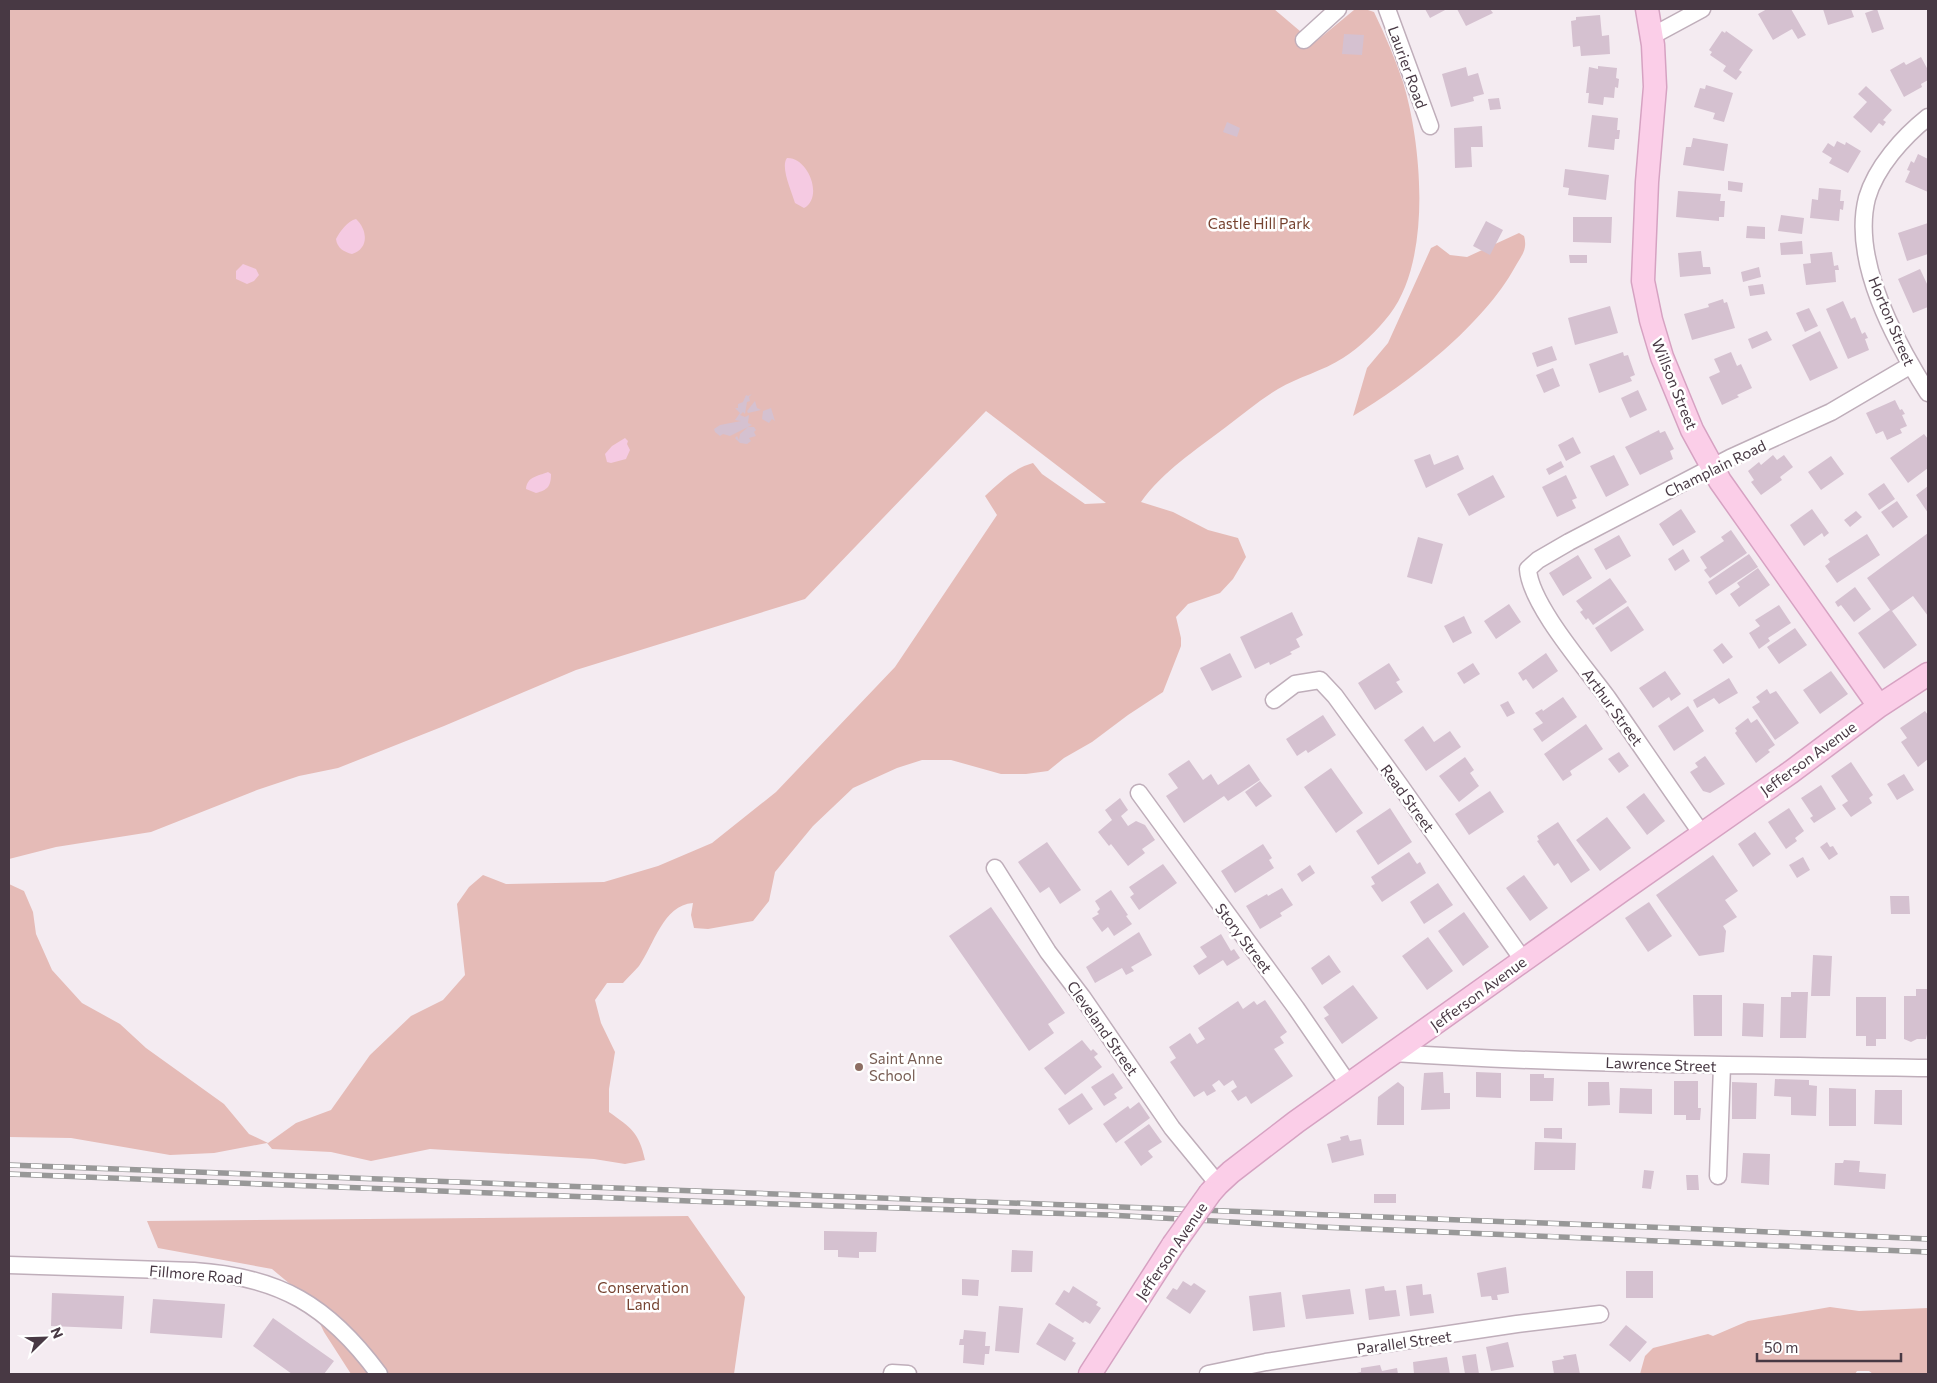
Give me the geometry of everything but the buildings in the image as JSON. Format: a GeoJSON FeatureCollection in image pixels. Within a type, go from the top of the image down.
{"type":"FeatureCollection","features":[{"type":"Feature","properties":{"kind":"main road","name":"Willson Street"},"geometry":{"type":"LineString","coordinates":[[1647,9],[1652,36],[1656,86],[1648,182],[1644,281],[1651,320],[1662,357],[1692,430],[1720,481],[1879,706]]}},
{"type":"Feature","properties":{"kind":"main road","name":"Jefferson Avenue"},"geometry":{"type":"LineString","coordinates":[[1090,1374],[1173,1245],[1214,1188],[1296,1122],[1791,772],[1879,706],[1926,680]]}},
{"type":"Feature","properties":{"kind":"street"},"geometry":{"type":"LineString","coordinates":[[1304,40],[1338,9]]}},
{"type":"Feature","properties":{"kind":"street","name":"Laurier Road"},"geometry":{"type":"LineString","coordinates":[[1387,9],[1430,126]]}},
{"type":"Feature","properties":{"kind":"street"},"geometry":{"type":"LineString","coordinates":[[1652,36],[1702,9]]}},
{"type":"Feature","properties":{"kind":"street","name":"Horton Street"},"geometry":{"type":"LineString","coordinates":[[1928,117],[1900,144],[1878,173],[1868,198],[1863,226],[1868,262],[1878,296],[1911,365],[1928,393]]}},
{"type":"Feature","properties":{"kind":"street","name":"Champlain Road"},"geometry":{"type":"LineString","coordinates":[[1529,578],[1528,569],[1538,560],[1730,458],[1831,412],[1911,365]]}},
{"type":"Feature","properties":{"kind":"street","name":"Arthur Street"},"geometry":{"type":"LineString","coordinates":[[1529,578],[1535,594],[1567,645],[1605,695],[1702,834]]}},
{"type":"Feature","properties":{"kind":"street","name":"Read Street"},"geometry":{"type":"LineString","coordinates":[[1274,700],[1296,684],[1320,680],[1325,685],[1399,784],[1524,960]]}},
{"type":"Feature","properties":{"kind":"street","name":"Story Street"},"geometry":{"type":"LineString","coordinates":[[1139,793],[1296,1008],[1348,1085]]}},
{"type":"Feature","properties":{"kind":"street","name":"Cleveland Street"},"geometry":{"type":"LineString","coordinates":[[995,868],[1048,952],[1088,1006],[1214,1188]]}},
{"type":"Feature","properties":{"kind":"street","name":"Lawrence Street"},"geometry":{"type":"LineString","coordinates":[[1394,1053],[1722,1066],[1928,1068]]}},
{"type":"Feature","properties":{"kind":"street"},"geometry":{"type":"LineString","coordinates":[[1718,1176],[1722,1066]]}},
{"type":"Feature","properties":{"kind":"street","name":"Fillmore Road"},"geometry":{"type":"LineString","coordinates":[[9,1265],[194,1271],[224,1273],[250,1278],[304,1301],[328,1318],[356,1345],[379,1374]]}},
{"type":"Feature","properties":{"kind":"street","name":"Parallel Street"},"geometry":{"type":"LineString","coordinates":[[1208,1374],[1266,1362],[1517,1324],[1600,1314]]}},
{"type":"Feature","properties":{"kind":"green space","name":"Castle Hill Park"},"geometry":{"type":"Polygon","coordinates":[[[9,9],[1274,9],[1314,43],[1354,10],[1365,9],[1374,12],[1382,29],[1400,73],[1410,108],[1418,169],[1418,233],[1412,263],[1403,291],[1380,327],[1362,344],[1335,363],[1286,385],[1258,402],[1159,480],[1141,502],[1173,512],[1208,530],[1238,538],[1246,557],[1233,579],[1220,593],[1188,604],[1176,617],[1181,646],[1163,692],[1092,742],[1064,758],[1048,771],[1026,774],[1001,774],[951,760],[922,760],[897,768],[853,788],[813,826],[775,872],[769,901],[753,921],[708,929],[694,928],[691,915],[693,903],[683,905],[674,911],[660,927],[639,966],[623,983],[607,983],[595,1000],[601,1023],[615,1052],[609,1089],[609,1112],[623,1122],[637,1137],[645,1160],[625,1164],[594,1159],[430,1149],[371,1161],[331,1152],[272,1149],[267,1143],[214,1153],[170,1155],[71,1138],[9,1137],[9,884],[24,891],[33,912],[36,934],[52,970],[82,1003],[120,1024],[146,1048],[224,1104],[249,1134],[268,1143],[296,1123],[331,1110],[370,1055],[411,1016],[443,1000],[465,975],[457,904],[469,887],[483,875],[506,884],[604,882],[658,866],[712,843],[776,792],[895,667],[997,515],[985,496],[1002,481],[1013,472],[1033,463],[1042,474],[1085,504],[1106,503],[986,411],[805,599],[576,670],[444,726],[338,768],[299,776],[257,790],[151,832],[56,847],[9,859],[9,9]]]}},
{"type":"Feature","properties":{"kind":"green space"},"geometry":{"type":"Polygon","coordinates":[[[1519,233],[1524,236],[1525,241],[1523,253],[1501,288],[1465,331],[1420,370],[1353,416],[1367,368],[1388,343],[1431,248],[1437,245],[1450,255],[1467,257],[1519,233]]]}},
{"type":"Feature","properties":{"kind":"green space","name":"Conservation Land"},"geometry":{"type":"Polygon","coordinates":[[[688,1216],[745,1297],[734,1374],[351,1374],[324,1332],[308,1299],[272,1269],[158,1248],[147,1221],[688,1216]]]}},
{"type":"Feature","properties":{"kind":"green space"},"geometry":{"type":"Polygon","coordinates":[[[1830,1307],[1859,1311],[1928,1308],[1928,1374],[1873,1374],[1869,1371],[1857,1371],[1855,1374],[1640,1374],[1645,1356],[1653,1348],[1708,1334],[1713,1336],[1748,1321],[1830,1307]]]}},
{"type":"Feature","properties":{"kind":"sand"},"geometry":{"type":"Polygon","coordinates":[[[787,158],[795,159],[801,164],[811,178],[813,195],[810,203],[804,208],[795,203],[789,186],[785,167],[787,158]]]}},
{"type":"Feature","properties":{"kind":"sand"},"geometry":{"type":"Polygon","coordinates":[[[356,219],[363,228],[365,238],[362,247],[352,254],[341,249],[336,239],[344,227],[356,219]]]}},
{"type":"Feature","properties":{"kind":"sand"},"geometry":{"type":"Polygon","coordinates":[[[243,264],[256,269],[259,275],[254,281],[247,284],[236,279],[236,271],[243,264]]]}},
{"type":"Feature","properties":{"kind":"sand"},"geometry":{"type":"Polygon","coordinates":[[[625,438],[628,441],[627,444],[630,450],[626,459],[611,463],[607,462],[605,454],[612,446],[625,438]]]}},
{"type":"Feature","properties":{"kind":"sand"},"geometry":{"type":"Polygon","coordinates":[[[548,472],[551,474],[551,478],[546,489],[536,493],[526,489],[531,479],[548,472]]]}},
{"type":"Feature","properties":{"kind":"railway"},"geometry":{"type":"LineString","coordinates":[[9,1165],[1928,1239]]}},
{"type":"Feature","properties":{"kind":"railway"},"geometry":{"type":"LineString","coordinates":[[9,1174],[715,1202],[1109,1215],[1320,1227],[1928,1252]]}},
{"type":"Feature","properties":{"kind":"place","name":"Saint Anne School"},"geometry":{"type":"Point","coordinates":[859,1067]}}]}
